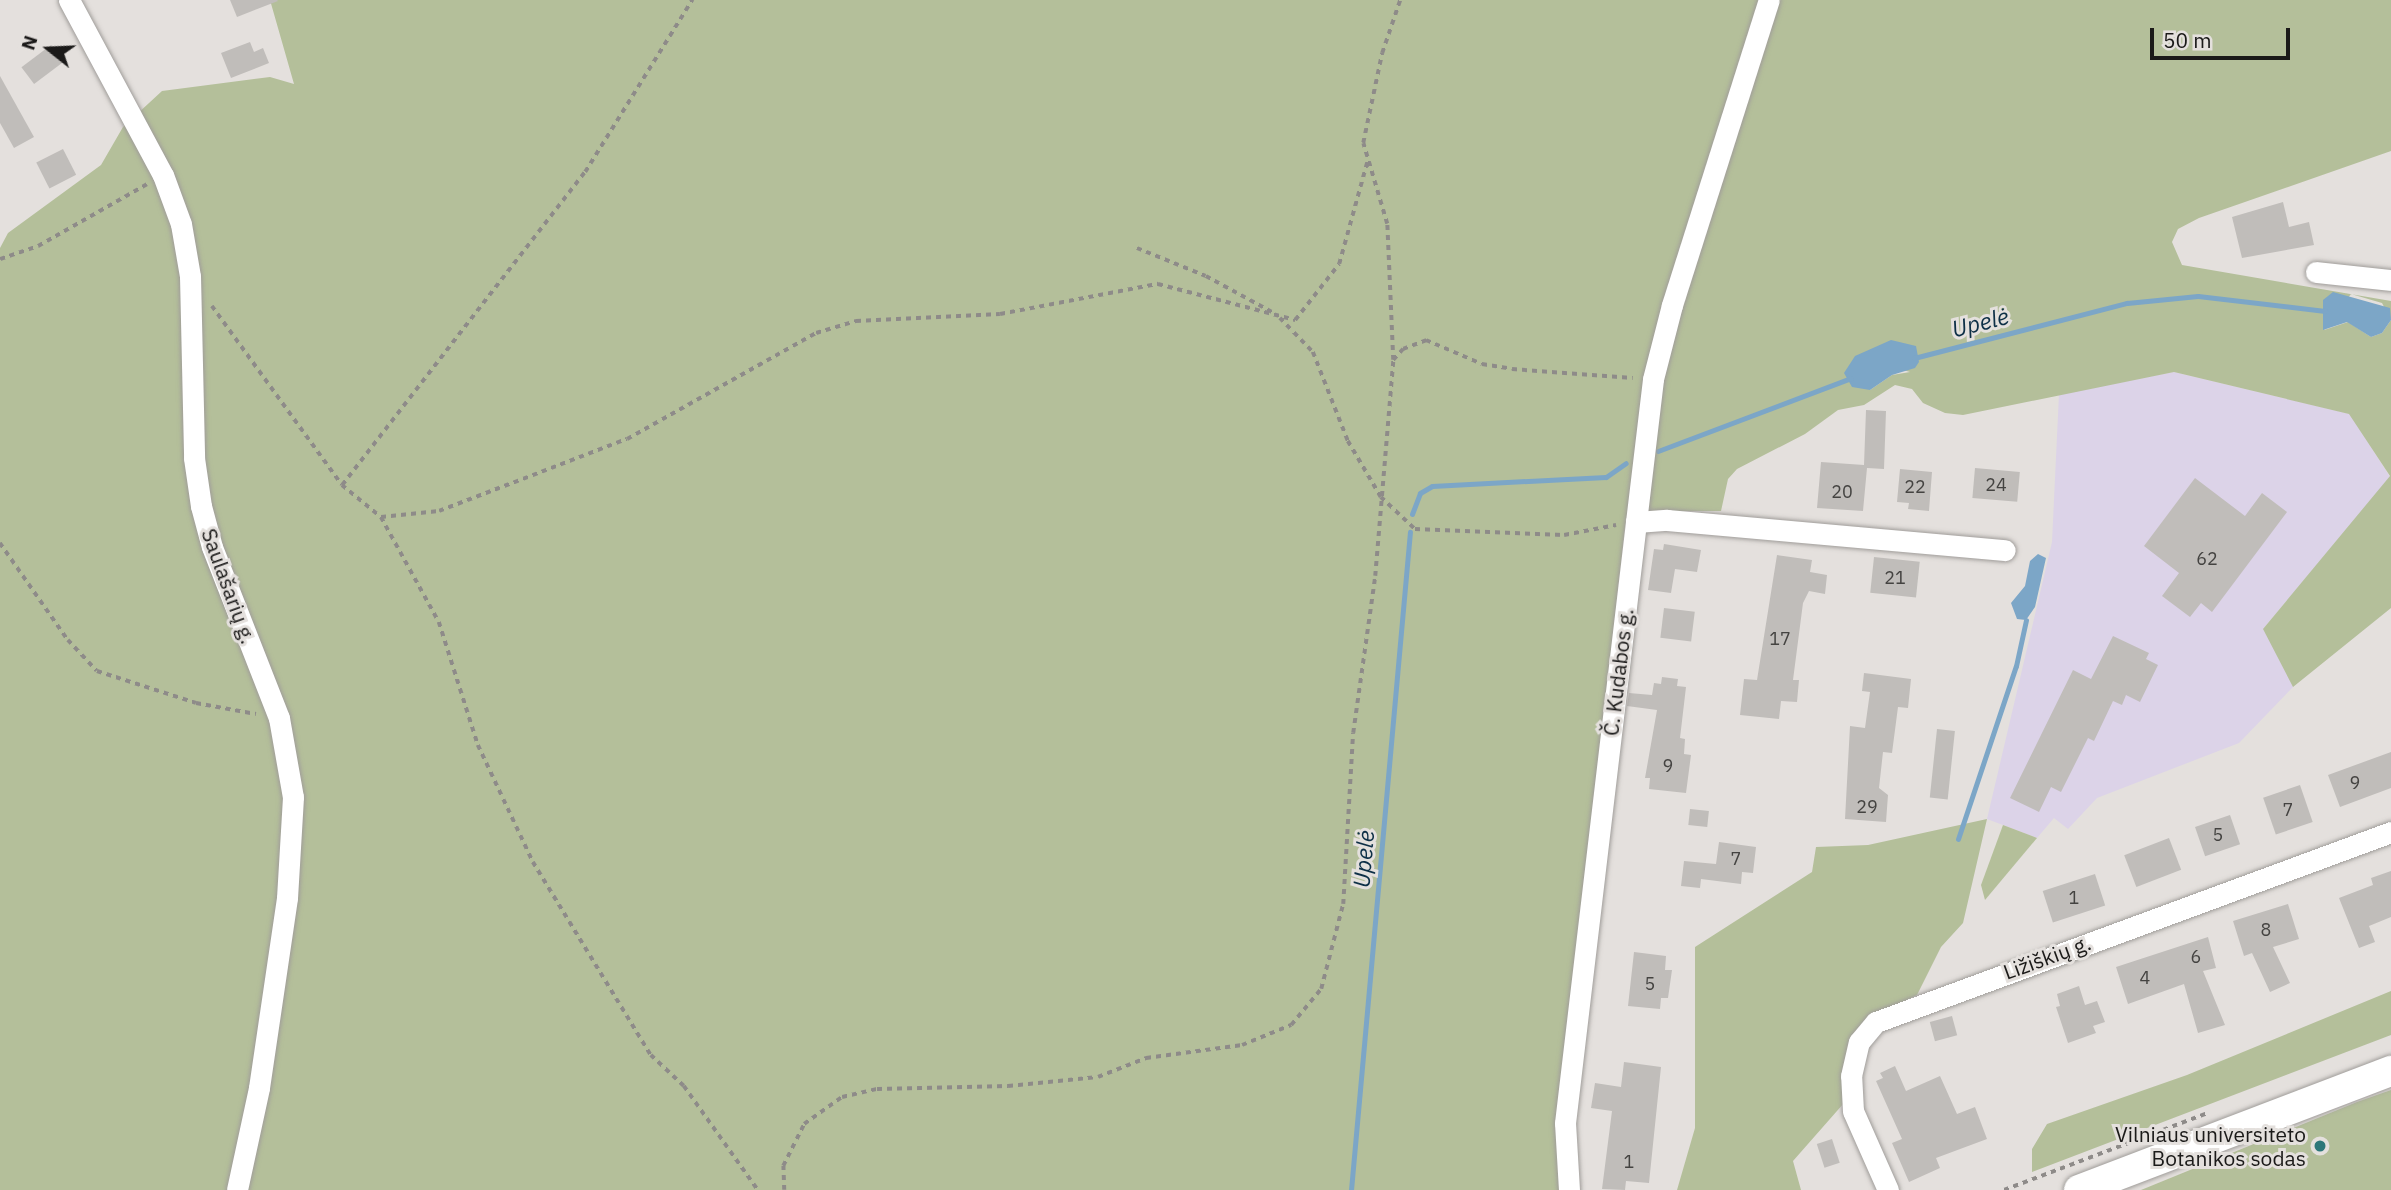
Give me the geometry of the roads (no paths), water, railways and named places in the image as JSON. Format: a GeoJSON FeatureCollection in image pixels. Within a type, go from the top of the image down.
{"type":"FeatureCollection","features":[{"type":"Feature","properties":{"kind":"main road"},"geometry":{"type":"LineString","coordinates":[[2079,1190],[2391,1071]]}},
{"type":"Feature","properties":{"kind":"street","name":"Saulašarių g."},"geometry":{"type":"LineString","coordinates":[[69,0],[163,175],[181,224],[190,276],[194,458],[201,506],[212,547],[279,718],[293,797],[287,898],[259,1088],[237,1190]]}},
{"type":"Feature","properties":{"kind":"street","name":"Č. Kudabos g."},"geometry":{"type":"LineString","coordinates":[[1569,1190],[1565,1123],[1653,379],[1769,0]]}},
{"type":"Feature","properties":{"kind":"street"},"geometry":{"type":"LineString","coordinates":[[2316,272],[2391,280]]}},
{"type":"Feature","properties":{"kind":"street"},"geometry":{"type":"LineString","coordinates":[[1636,522],[1667,520],[2004,550]]}},
{"type":"Feature","properties":{"kind":"street","name":"Ližiškių g."},"geometry":{"type":"LineString","coordinates":[[1888,1190],[1853,1099],[1854,1056],[1859,1042],[1875,1022],[2391,832]]}},
{"type":"Feature","properties":{"kind":"water"},"geometry":{"type":"Polygon","coordinates":[[[2333,292],[2390,308],[2391,320],[2382,333],[2371,337],[2347,322],[2323,330],[2323,300],[2333,292]]]}},
{"type":"Feature","properties":{"kind":"water"},"geometry":{"type":"Polygon","coordinates":[[[1891,340],[1916,346],[1919,362],[1915,368],[1892,375],[1870,390],[1852,387],[1844,373],[1855,356],[1891,340]]]}},
{"type":"Feature","properties":{"kind":"water"},"geometry":{"type":"Polygon","coordinates":[[[2038,554],[2046,558],[2035,607],[2026,620],[2017,619],[2011,603],[2025,586],[2030,561],[2038,554]]]}},
{"type":"Feature","properties":{"kind":"waterway","name":"Upelė"},"geometry":{"type":"LineString","coordinates":[[1914,358],[2127,303],[2198,296],[2325,311]]}},
{"type":"Feature","properties":{"kind":"waterway","name":"Upelė"},"geometry":{"type":"LineString","coordinates":[[1658,451],[1851,378]]}},
{"type":"Feature","properties":{"kind":"waterway","name":"Upelė"},"geometry":{"type":"LineString","coordinates":[[1412,514],[1420,493],[1432,486],[1606,477],[1626,463]]}},
{"type":"Feature","properties":{"kind":"waterway","name":"Upelė"},"geometry":{"type":"LineString","coordinates":[[1351,1190],[1410,532]]}},
{"type":"Feature","properties":{"kind":"waterway"},"geometry":{"type":"LineString","coordinates":[[1958,839],[2016,666],[2026,620]]}},
{"type":"Feature","properties":{"kind":"place","name":"Vilniaus universiteto Botanikos sodas"},"geometry":{"type":"Point","coordinates":[2320,1146]}}]}
